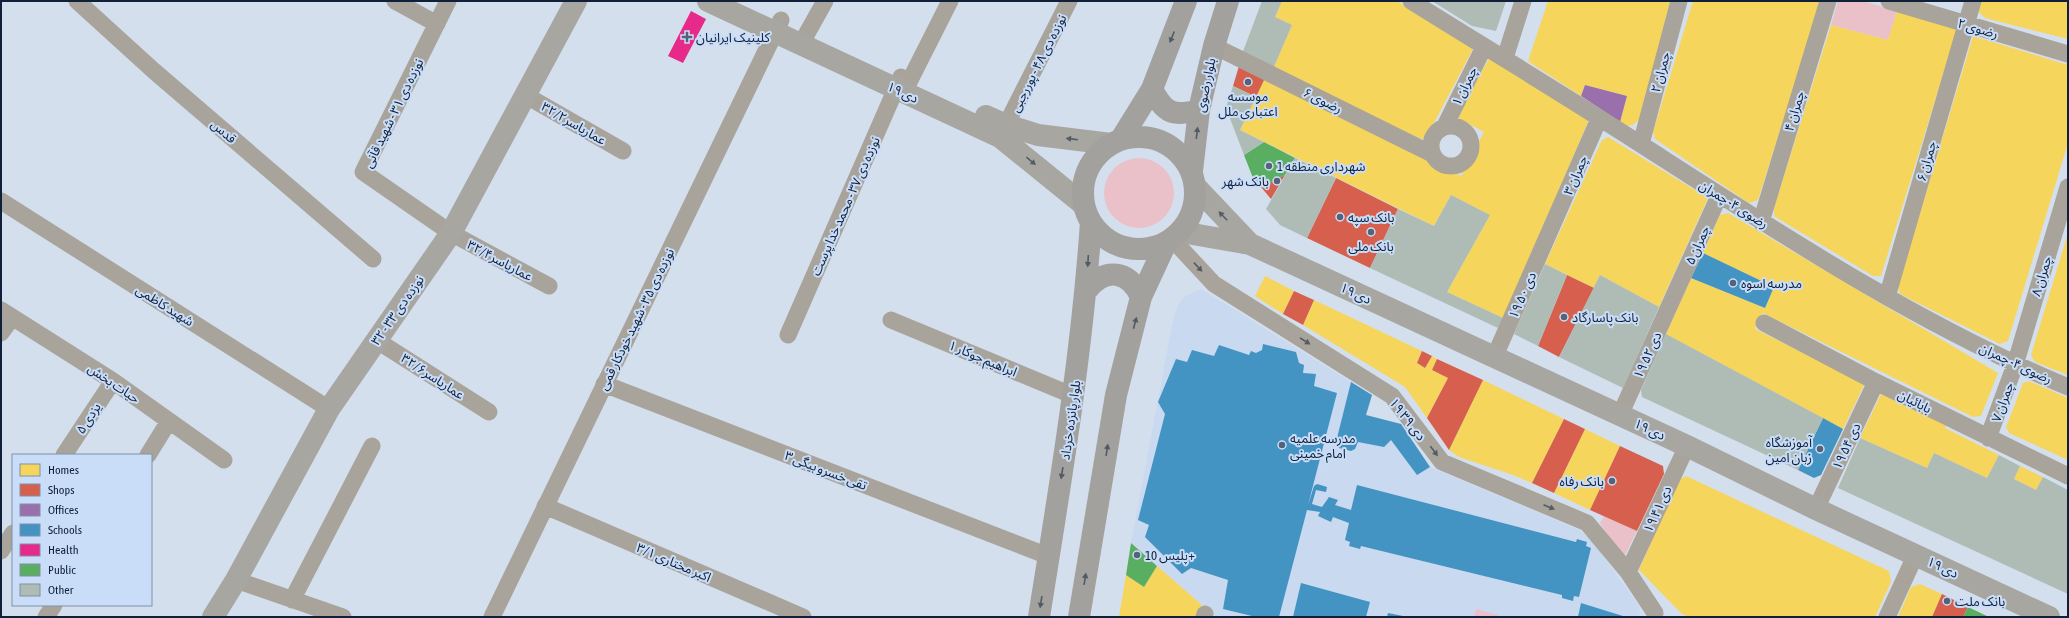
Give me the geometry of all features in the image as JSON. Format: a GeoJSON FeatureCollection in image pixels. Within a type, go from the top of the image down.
{"type":"FeatureCollection","features":[{"type":"Feature","properties":{"kind":"main road","name":"۳۲ - نوزده دی ۳۳"},"geometry":{"type":"LineString","coordinates":[[213,617],[236,580],[329,409],[451,233],[576,1]]}},
{"type":"Feature","properties":{"kind":"main road","name":"۱۹ دی"},"geometry":{"type":"LineString","coordinates":[[708,1],[778,26],[902,84],[1006,125],[1038,135],[1116,141]]}},
{"type":"Feature","properties":{"kind":"main road","name":"۱۹ دی"},"geometry":{"type":"LineString","coordinates":[[739,1],[778,26]]}},
{"type":"Feature","properties":{"kind":"main road"},"geometry":{"type":"LineString","coordinates":[[1186,1],[1152,89],[1116,141],[1093,160],[1084,181],[1087,214],[1102,235],[1116,245],[1132,249],[1150,249],[1173,238],[1250,244]]}},
{"type":"Feature","properties":{"kind":"main road","name":"بلوار رضوی"},"geometry":{"type":"LineString","coordinates":[[1194,179],[1199,110],[1214,46],[1228,1]]}},
{"type":"Feature","properties":{"kind":"main road","name":"۱۹ دی"},"geometry":{"type":"LineString","coordinates":[[902,84],[1000,137],[1087,214]]}},
{"type":"Feature","properties":{"kind":"main road"},"geometry":{"type":"LineString","coordinates":[[1152,89],[1162,106],[1169,112],[1179,114],[1199,110]]}},
{"type":"Feature","properties":{"kind":"main road"},"geometry":{"type":"LineString","coordinates":[[1116,141],[1142,136],[1163,141],[1180,154],[1194,179],[1250,244]]}},
{"type":"Feature","properties":{"kind":"main road"},"geometry":{"type":"LineString","coordinates":[[1079,617],[1116,396],[1142,297],[1173,238],[1190,219],[1195,203],[1194,179]]}},
{"type":"Feature","properties":{"kind":"main road","name":"بلوار پانزده خرداد"},"geometry":{"type":"LineString","coordinates":[[1039,617],[1074,396],[1087,290],[1087,214]]}},
{"type":"Feature","properties":{"kind":"main road","name":"۱۹ دی"},"geometry":{"type":"LineString","coordinates":[[1250,244],[1687,446],[1816,509],[1916,554],[2049,617]]}},
{"type":"Feature","properties":{"kind":"main road"},"geometry":{"type":"LineString","coordinates":[[1087,290],[1094,281],[1104,276],[1116,274],[1128,278],[1136,286],[1142,297]]}},
{"type":"Feature","properties":{"kind":"street","name":"قدس"},"geometry":{"type":"LineString","coordinates":[[77,1],[154,71],[373,259]]}},
{"type":"Feature","properties":{"kind":"street"},"geometry":{"type":"LineString","coordinates":[[395,1],[437,24]]}},
{"type":"Feature","properties":{"kind":"street","name":"نوزده دی ۳۱ - شهید قآنی"},"geometry":{"type":"LineString","coordinates":[[448,1],[363,172],[451,233]]}},
{"type":"Feature","properties":{"kind":"street"},"geometry":{"type":"LineString","coordinates":[[805,39],[825,1]]}},
{"type":"Feature","properties":{"kind":"street","name":"نوزده دی ۳۷ - محمد خدا پرست"},"geometry":{"type":"LineString","coordinates":[[788,335],[902,84],[950,1]]}},
{"type":"Feature","properties":{"kind":"street","name":"نوزده دی ۴۸ - پوررجبی"},"geometry":{"type":"LineString","coordinates":[[1006,125],[1070,1]]}},
{"type":"Feature","properties":{"kind":"street","name":"رضوی ۴- چمران"},"geometry":{"type":"LineString","coordinates":[[1411,1],[1484,47],[1505,58],[1599,119],[1641,144],[1719,196],[1887,297],[2015,365],[2068,387]]}},
{"type":"Feature","properties":{"kind":"street"},"geometry":{"type":"LineString","coordinates":[[1505,58],[1523,1]]}},
{"type":"Feature","properties":{"kind":"street","name":"چمران ۲"},"geometry":{"type":"LineString","coordinates":[[1641,144],[1679,1]]}},
{"type":"Feature","properties":{"kind":"street","name":"چمران ۴"},"geometry":{"type":"LineString","coordinates":[[1761,222],[1828,1]]}},
{"type":"Feature","properties":{"kind":"street","name":"رضوی ۲"},"geometry":{"type":"LineString","coordinates":[[1889,1],[2068,54]]}},
{"type":"Feature","properties":{"kind":"street","name":"چمران ۶"},"geometry":{"type":"LineString","coordinates":[[1887,297],[1973,1]]}},
{"type":"Feature","properties":{"kind":"street","name":"نوزده دی ۳۵ - شهید خودکار قمی"},"geometry":{"type":"LineString","coordinates":[[492,617],[778,26]]}},
{"type":"Feature","properties":{"kind":"street","name":"رضوی ۶"},"geometry":{"type":"LineString","coordinates":[[1214,46],[1432,154]]}},
{"type":"Feature","properties":{"kind":"street","name":"چمران ۱"},"geometry":{"type":"LineString","coordinates":[[1445,126],[1484,47]]}},
{"type":"Feature","properties":{"kind":"street","name":"عماریاسر۳۲/۲"},"geometry":{"type":"LineString","coordinates":[[525,95],[623,151]]}},
{"type":"Feature","properties":{"kind":"street","name":"چمران ۳"},"geometry":{"type":"LineString","coordinates":[[1550,232],[1599,119]]}},
{"type":"Feature","properties":{"kind":"street"},"geometry":{"type":"LineString","coordinates":[[1445,126],[1456,126],[1466,132],[1471,143],[1469,154],[1462,163],[1451,166],[1440,163],[1432,154],[1430,143],[1435,132],[1445,126]]}},
{"type":"Feature","properties":{"kind":"street","name":"چمران ۸"},"geometry":{"type":"LineString","coordinates":[[2015,365],[2068,187]]}},
{"type":"Feature","properties":{"kind":"street","name":"چمران ۵"},"geometry":{"type":"LineString","coordinates":[[1675,294],[1719,196]]}},
{"type":"Feature","properties":{"kind":"street","name":"شهید کاظمی"},"geometry":{"type":"LineString","coordinates":[[1,201],[329,409]]}},
{"type":"Feature","properties":{"kind":"street","name":"۱۹ دی ۵۰"},"geometry":{"type":"LineString","coordinates":[[1494,358],[1550,232]]}},
{"type":"Feature","properties":{"kind":"street","name":"عماریاسر۳۲/۴"},"geometry":{"type":"LineString","coordinates":[[451,233],[549,286]]}},
{"type":"Feature","properties":{"kind":"street","name":"۱۹ دی ۳۹"},"geometry":{"type":"LineString","coordinates":[[1173,238],[1214,284],[1392,396],[1442,462],[1586,523],[1628,572],[1659,616]]}},
{"type":"Feature","properties":{"kind":"street","name":"۱۹ دی ۵۲"},"geometry":{"type":"LineString","coordinates":[[1620,415],[1675,294]]}},
{"type":"Feature","properties":{"kind":"street"},"geometry":{"type":"LineString","coordinates":[[1,333],[6,314]]}},
{"type":"Feature","properties":{"kind":"street","name":"حیات بخش"},"geometry":{"type":"LineString","coordinates":[[6,314],[113,381],[224,460]]}},
{"type":"Feature","properties":{"kind":"street","name":"۱ ابراهیم جوکار"},"geometry":{"type":"LineString","coordinates":[[892,320],[1074,396]]}},
{"type":"Feature","properties":{"kind":"street","name":"بابائیان"},"geometry":{"type":"LineString","coordinates":[[1764,323],[1876,382],[2068,476]]}},
{"type":"Feature","properties":{"kind":"street","name":"عماریاسر۳۲/۶"},"geometry":{"type":"LineString","coordinates":[[376,340],[489,412]]}},
{"type":"Feature","properties":{"kind":"street","name":"چمران ۷"},"geometry":{"type":"LineString","coordinates":[[1988,438],[2015,365]]}},
{"type":"Feature","properties":{"kind":"street","name":"یزدی ۵"},"geometry":{"type":"LineString","coordinates":[[65,454],[113,381]]}},
{"type":"Feature","properties":{"kind":"street","name":"۱۹ دی ۵۴"},"geometry":{"type":"LineString","coordinates":[[1816,509],[1876,382]]}},
{"type":"Feature","properties":{"kind":"street","name":"۳ تقی خسرو بیگی"},"geometry":{"type":"LineString","coordinates":[[604,384],[1048,556]]}},
{"type":"Feature","properties":{"kind":"street"},"geometry":{"type":"LineString","coordinates":[[149,454],[169,421]]}},
{"type":"Feature","properties":{"kind":"street"},"geometry":{"type":"LineString","coordinates":[[292,600],[372,446]]}},
{"type":"Feature","properties":{"kind":"street","name":"۱۹ دی ۴۱"},"geometry":{"type":"LineString","coordinates":[[1628,572],[1687,446]]}},
{"type":"Feature","properties":{"kind":"street","name":"۳/۱ اکبر مختاری"},"geometry":{"type":"LineString","coordinates":[[545,506],[803,617]]}},
{"type":"Feature","properties":{"kind":"street"},"geometry":{"type":"LineString","coordinates":[[1,551],[12,534]]}},
{"type":"Feature","properties":{"kind":"street"},"geometry":{"type":"LineString","coordinates":[[1887,617],[1916,554]]}},
{"type":"Feature","properties":{"kind":"street"},"geometry":{"type":"LineString","coordinates":[[236,580],[343,617]]}},
{"type":"Feature","properties":{"kind":"street"},"geometry":{"type":"LineString","coordinates":[[46,617],[53,606]]}},
{"type":"Feature","properties":{"kind":"shaded area"},"geometry":{"type":"Polygon","coordinates":[[[1838,1],[1863,1],[1897,11],[1888,40],[1831,25],[1838,1]]]}},
{"type":"Feature","properties":{"kind":"shaded area"},"geometry":{"type":"Polygon","coordinates":[[[1139,158],[1158,164],[1168,174],[1174,193],[1168,212],[1158,222],[1139,228],[1120,222],[1110,212],[1104,193],[1110,174],[1120,164],[1139,158]]]}},
{"type":"Feature","properties":{"kind":"shaded area","name":"مدرسه علمیه امام خمینی"},"geometry":{"type":"Polygon","coordinates":[[[1201,289],[1372,395],[1366,415],[1401,424],[1430,467],[1579,530],[1594,543],[1639,606],[1640,617],[1216,617],[1131,543],[1173,320],[1178,305],[1185,296],[1201,289]]]}},
{"type":"Feature","properties":{"kind":"shaded area"},"geometry":{"type":"Polygon","coordinates":[[[1604,516],[1637,531],[1625,555],[1617,551],[1600,523],[1604,516]]]}},
{"type":"Feature","properties":{"kind":"shaded area"},"geometry":{"type":"Polygon","coordinates":[[[1476,609],[1498,615],[1497,617],[1474,617],[1476,609]]]}},
{"type":"Feature","properties":{"kind":"building: Homes"},"geometry":{"type":"Polygon","coordinates":[[[1282,1],[1397,1],[1473,49],[1426,138],[1421,139],[1273,69],[1292,25],[1275,17],[1282,1]]]}},
{"type":"Feature","properties":{"kind":"building: Homes"},"geometry":{"type":"Polygon","coordinates":[[[1548,1],[1673,1],[1639,120],[1633,125],[1627,126],[1620,122],[1627,96],[1585,85],[1581,96],[1528,61],[1548,1]]]}},
{"type":"Feature","properties":{"kind":"building: Homes"},"geometry":{"type":"Polygon","coordinates":[[[1693,1],[1821,1],[1758,200],[1749,203],[1655,139],[1653,132],[1693,1]]]}},
{"type":"Feature","properties":{"kind":"building: Homes"},"geometry":{"type":"Polygon","coordinates":[[[1982,1],[2068,1],[2068,39],[1985,18],[1978,11],[1982,1]]]}},
{"type":"Feature","properties":{"kind":"building: Homes"},"geometry":{"type":"Polygon","coordinates":[[[1897,11],[1957,29],[1881,276],[1873,276],[1774,216],[1774,208],[1831,25],[1888,40],[1897,11]]]}},
{"type":"Feature","properties":{"kind":"building: Homes"},"geometry":{"type":"Polygon","coordinates":[[[1973,36],[2068,65],[2068,143],[2008,341],[2000,344],[1900,294],[1898,287],[1973,36]]]}},
{"type":"Feature","properties":{"kind":"building: Homes"},"geometry":{"type":"Polygon","coordinates":[[[1490,57],[1589,120],[1503,318],[1447,292],[1490,215],[1451,195],[1434,226],[1240,130],[1265,78],[1461,176],[1484,132],[1456,117],[1490,57]]]}},
{"type":"Feature","properties":{"kind":"building: Homes"},"geometry":{"type":"Polygon","coordinates":[[[1608,137],[1708,198],[1659,307],[1600,275],[1594,288],[1545,264],[1602,140],[1608,137]]]}},
{"type":"Feature","properties":{"kind":"building: Homes"},"geometry":{"type":"Polygon","coordinates":[[[1728,213],[1998,373],[1981,416],[1973,417],[1763,313],[1755,329],[1865,383],[1843,429],[1666,334],[1691,278],[1765,308],[1774,287],[1703,253],[1720,215],[1728,213]]]}},
{"type":"Feature","properties":{"kind":"building: Homes"},"geometry":{"type":"Polygon","coordinates":[[[2068,233],[2068,375],[2035,362],[2031,355],[2068,233]]]}},
{"type":"Feature","properties":{"kind":"building: Homes"},"geometry":{"type":"Polygon","coordinates":[[[1265,276],[1294,291],[1283,314],[1255,296],[1265,276]]]}},
{"type":"Feature","properties":{"kind":"building: Homes"},"geometry":{"type":"Polygon","coordinates":[[[1314,300],[1422,351],[1417,363],[1425,368],[1432,356],[1437,359],[1432,370],[1448,378],[1427,418],[1405,387],[1303,325],[1314,300]]]}},
{"type":"Feature","properties":{"kind":"building: Homes"},"geometry":{"type":"Polygon","coordinates":[[[1483,380],[1564,419],[1532,483],[1459,457],[1449,450],[1483,380]]]}},
{"type":"Feature","properties":{"kind":"building: Homes"},"geometry":{"type":"Polygon","coordinates":[[[2029,381],[2068,398],[2068,460],[2009,433],[2006,427],[2023,383],[2029,381]]]}},
{"type":"Feature","properties":{"kind":"building: Homes"},"geometry":{"type":"Polygon","coordinates":[[[1882,392],[1947,425],[1945,428],[1999,455],[1987,478],[1934,453],[1927,468],[1860,438],[1882,392]]]}},
{"type":"Feature","properties":{"kind":"building: Homes"},"geometry":{"type":"Polygon","coordinates":[[[1585,429],[1620,446],[1590,510],[1554,493],[1585,429]]]}},
{"type":"Feature","properties":{"kind":"building: Homes"},"geometry":{"type":"Polygon","coordinates":[[[2020,466],[2043,477],[2036,490],[2014,479],[2020,466]]]}},
{"type":"Feature","properties":{"kind":"building: Homes"},"geometry":{"type":"Polygon","coordinates":[[[1686,476],[1889,571],[1891,582],[1875,617],[1689,617],[1682,614],[1639,570],[1679,480],[1686,476]]]}},
{"type":"Feature","properties":{"kind":"building: Homes"},"geometry":{"type":"Polygon","coordinates":[[[1157,566],[1202,605],[1195,617],[1119,617],[1126,575],[1144,587],[1157,566]]]}},
{"type":"Feature","properties":{"kind":"building: Homes"},"geometry":{"type":"Polygon","coordinates":[[[1920,584],[1942,594],[1932,617],[1898,617],[1911,587],[1920,584]]]}},
{"type":"Feature","properties":{"kind":"building: Shops","name":"موسسه اعتباری ملل"},"geometry":{"type":"Polygon","coordinates":[[[1239,66],[1265,78],[1256,97],[1233,86],[1239,66]]]}},
{"type":"Feature","properties":{"kind":"building: Shops","name":"بانک شهر"},"geometry":{"type":"Polygon","coordinates":[[[1285,175],[1271,199],[1261,187],[1285,175]]]}},
{"type":"Feature","properties":{"kind":"building: Shops","name":"بانک سپه"},"geometry":{"type":"Polygon","coordinates":[[[1336,178],[1398,209],[1370,268],[1307,238],[1336,178]]]}},
{"type":"Feature","properties":{"kind":"building: Shops","name":"بانک پاسارگاد"},"geometry":{"type":"Polygon","coordinates":[[[1567,275],[1594,288],[1559,357],[1538,346],[1567,275]]]}},
{"type":"Feature","properties":{"kind":"building: Shops"},"geometry":{"type":"Polygon","coordinates":[[[1294,291],[1314,300],[1303,325],[1283,314],[1294,291]]]}},
{"type":"Feature","properties":{"kind":"building: Shops"},"geometry":{"type":"Polygon","coordinates":[[[1422,351],[1432,356],[1425,368],[1417,363],[1422,351]]]}},
{"type":"Feature","properties":{"kind":"building: Shops"},"geometry":{"type":"Polygon","coordinates":[[[1437,359],[1483,380],[1449,450],[1427,418],[1448,378],[1432,370],[1437,359]]]}},
{"type":"Feature","properties":{"kind":"building: Shops"},"geometry":{"type":"Polygon","coordinates":[[[1564,419],[1585,429],[1554,493],[1532,483],[1564,419]]]}},
{"type":"Feature","properties":{"kind":"building: Shops"},"geometry":{"type":"Polygon","coordinates":[[[1620,446],[1663,466],[1664,474],[1637,531],[1590,510],[1620,446]]]}},
{"type":"Feature","properties":{"kind":"building: Shops","name":"بانک ملت"},"geometry":{"type":"Polygon","coordinates":[[[1942,594],[1968,607],[1963,617],[1932,617],[1942,594]]]}},
{"type":"Feature","properties":{"kind":"building: Offices"},"geometry":{"type":"Polygon","coordinates":[[[1585,85],[1627,96],[1620,122],[1581,96],[1585,85]]]}},
{"type":"Feature","properties":{"kind":"building: Schools","name":"مدرسه اسوه"},"geometry":{"type":"Polygon","coordinates":[[[1703,253],[1774,287],[1765,308],[1691,278],[1703,253]]]}},
{"type":"Feature","properties":{"kind":"building: Schools"},"geometry":{"type":"Polygon","coordinates":[[[1263,344],[1296,352],[1299,363],[1304,365],[1303,373],[1316,374],[1314,386],[1337,393],[1308,505],[1314,486],[1317,484],[1327,487],[1326,492],[1316,490],[1312,504],[1322,507],[1329,497],[1338,500],[1335,505],[1351,510],[1357,485],[1576,542],[1577,539],[1587,542],[1586,546],[1591,548],[1579,597],[1574,596],[1573,601],[1562,598],[1562,595],[1361,546],[1360,549],[1349,546],[1350,542],[1345,540],[1349,523],[1333,517],[1331,522],[1318,516],[1320,512],[1307,510],[1279,617],[1256,617],[1223,609],[1228,580],[1191,568],[1182,574],[1145,537],[1149,525],[1138,520],[1165,414],[1158,402],[1176,359],[1187,362],[1192,350],[1214,356],[1219,345],[1249,355],[1251,351],[1256,353],[1262,350],[1263,344]]]}},
{"type":"Feature","properties":{"kind":"building: Schools"},"geometry":{"type":"Polygon","coordinates":[[[1351,382],[1372,395],[1366,415],[1401,424],[1430,467],[1417,475],[1391,440],[1384,447],[1358,442],[1355,449],[1351,451],[1339,448],[1336,442],[1351,382]]]}},
{"type":"Feature","properties":{"kind":"building: Schools","name":"آموزشگاه زبان امین"},"geometry":{"type":"Polygon","coordinates":[[[1823,418],[1843,429],[1821,475],[1814,478],[1798,470],[1823,418]]]}},
{"type":"Feature","properties":{"kind":"building: Schools"},"geometry":{"type":"Polygon","coordinates":[[[1301,583],[1370,602],[1366,617],[1293,617],[1301,583]]]}},
{"type":"Feature","properties":{"kind":"building: Schools"},"geometry":{"type":"Polygon","coordinates":[[[1581,603],[1626,617],[1578,617],[1581,603]]]}},
{"type":"Feature","properties":{"kind":"building: Schools"},"geometry":{"type":"Polygon","coordinates":[[[1388,613],[1403,616],[1403,617],[1387,617],[1388,613]]]}},
{"type":"Feature","properties":{"kind":"building: Health","name":"کلینیک ایرانیان"},"geometry":{"type":"Polygon","coordinates":[[[691,11],[706,19],[683,63],[668,56],[691,11]]]}},
{"type":"Feature","properties":{"kind":"building: Public","name":"شهرداری منطقه 1"},"geometry":{"type":"Polygon","coordinates":[[[1264,142],[1295,158],[1285,175],[1261,187],[1253,178],[1244,155],[1264,142]]]}},
{"type":"Feature","properties":{"kind":"building: Public","name":"پلیس 10+"},"geometry":{"type":"Polygon","coordinates":[[[1131,543],[1157,566],[1144,587],[1126,575],[1131,543]]]}},
{"type":"Feature","properties":{"kind":"building: Public"},"geometry":{"type":"Polygon","coordinates":[[[1968,607],[1989,617],[1963,617],[1968,607]]]}},
{"type":"Feature","properties":{"kind":"building: Other"},"geometry":{"type":"Polygon","coordinates":[[[1262,1],[1282,1],[1275,17],[1292,25],[1273,69],[1242,54],[1262,1]]]}},
{"type":"Feature","properties":{"kind":"building: Other"},"geometry":{"type":"Polygon","coordinates":[[[1432,1],[1506,1],[1496,31],[1472,26],[1432,1]]]}},
{"type":"Feature","properties":{"kind":"building: Other"},"geometry":{"type":"Polygon","coordinates":[[[1233,86],[1256,97],[1240,130],[1264,142],[1244,155],[1226,108],[1233,86]]]}},
{"type":"Feature","properties":{"kind":"building: Other"},"geometry":{"type":"Polygon","coordinates":[[[1295,158],[1336,178],[1307,238],[1280,225],[1266,209],[1295,158]]]}},
{"type":"Feature","properties":{"kind":"building: Other"},"geometry":{"type":"Polygon","coordinates":[[[1451,195],[1490,215],[1447,292],[1503,318],[1498,328],[1370,268],[1398,209],[1434,226],[1451,195]]]}},
{"type":"Feature","properties":{"kind":"building: Other"},"geometry":{"type":"Polygon","coordinates":[[[1545,264],[1567,275],[1538,346],[1514,334],[1545,264]]]}},
{"type":"Feature","properties":{"kind":"building: Other"},"geometry":{"type":"Polygon","coordinates":[[[1600,275],[1659,307],[1623,388],[1559,357],[1600,275]]]}},
{"type":"Feature","properties":{"kind":"building: Other"},"geometry":{"type":"Polygon","coordinates":[[[1666,334],[1823,418],[1798,470],[1642,397],[1641,390],[1666,334]]]}},
{"type":"Feature","properties":{"kind":"building: Other"},"geometry":{"type":"Polygon","coordinates":[[[1860,438],[1927,468],[1934,453],[1987,478],[1999,455],[2020,466],[2014,479],[2036,490],[2043,477],[2068,490],[2068,594],[1838,488],[1860,438]]]}},
{"type":"Feature","properties":{"kind":"place","name":"کلینیک ایرانیان"},"geometry":{"type":"Point","coordinates":[687,37]}},
{"type":"Feature","properties":{"kind":"place","name":"موسسه اعتباری ملل"},"geometry":{"type":"Point","coordinates":[1248,82]}},
{"type":"Feature","properties":{"kind":"place","name":"شهرداری منطقه 1"},"geometry":{"type":"Point","coordinates":[1269,166]}},
{"type":"Feature","properties":{"kind":"place","name":"بانک شهر"},"geometry":{"type":"Point","coordinates":[1277,181]}},
{"type":"Feature","properties":{"kind":"place","name":"بانک سپه"},"geometry":{"type":"Point","coordinates":[1340,217]}},
{"type":"Feature","properties":{"kind":"place","name":"بانک ملی"},"geometry":{"type":"Point","coordinates":[1371,232]}},
{"type":"Feature","properties":{"kind":"place","name":"مدرسه اسوه"},"geometry":{"type":"Point","coordinates":[1733,283]}},
{"type":"Feature","properties":{"kind":"place","name":"بانک پاسارگاد"},"geometry":{"type":"Point","coordinates":[1564,317]}},
{"type":"Feature","properties":{"kind":"place","name":"مدرسه علمیه امام خمینی"},"geometry":{"type":"Point","coordinates":[1282,445]}},
{"type":"Feature","properties":{"kind":"place","name":"آموزشگاه زبان امین"},"geometry":{"type":"Point","coordinates":[1820,449]}},
{"type":"Feature","properties":{"kind":"place","name":"بانک رفاه"},"geometry":{"type":"Point","coordinates":[1612,481]}},
{"type":"Feature","properties":{"kind":"place","name":"پلیس 10+"},"geometry":{"type":"Point","coordinates":[1137,555]}},
{"type":"Feature","properties":{"kind":"place","name":"بانک ملت"},"geometry":{"type":"Point","coordinates":[1947,601]}}]}
